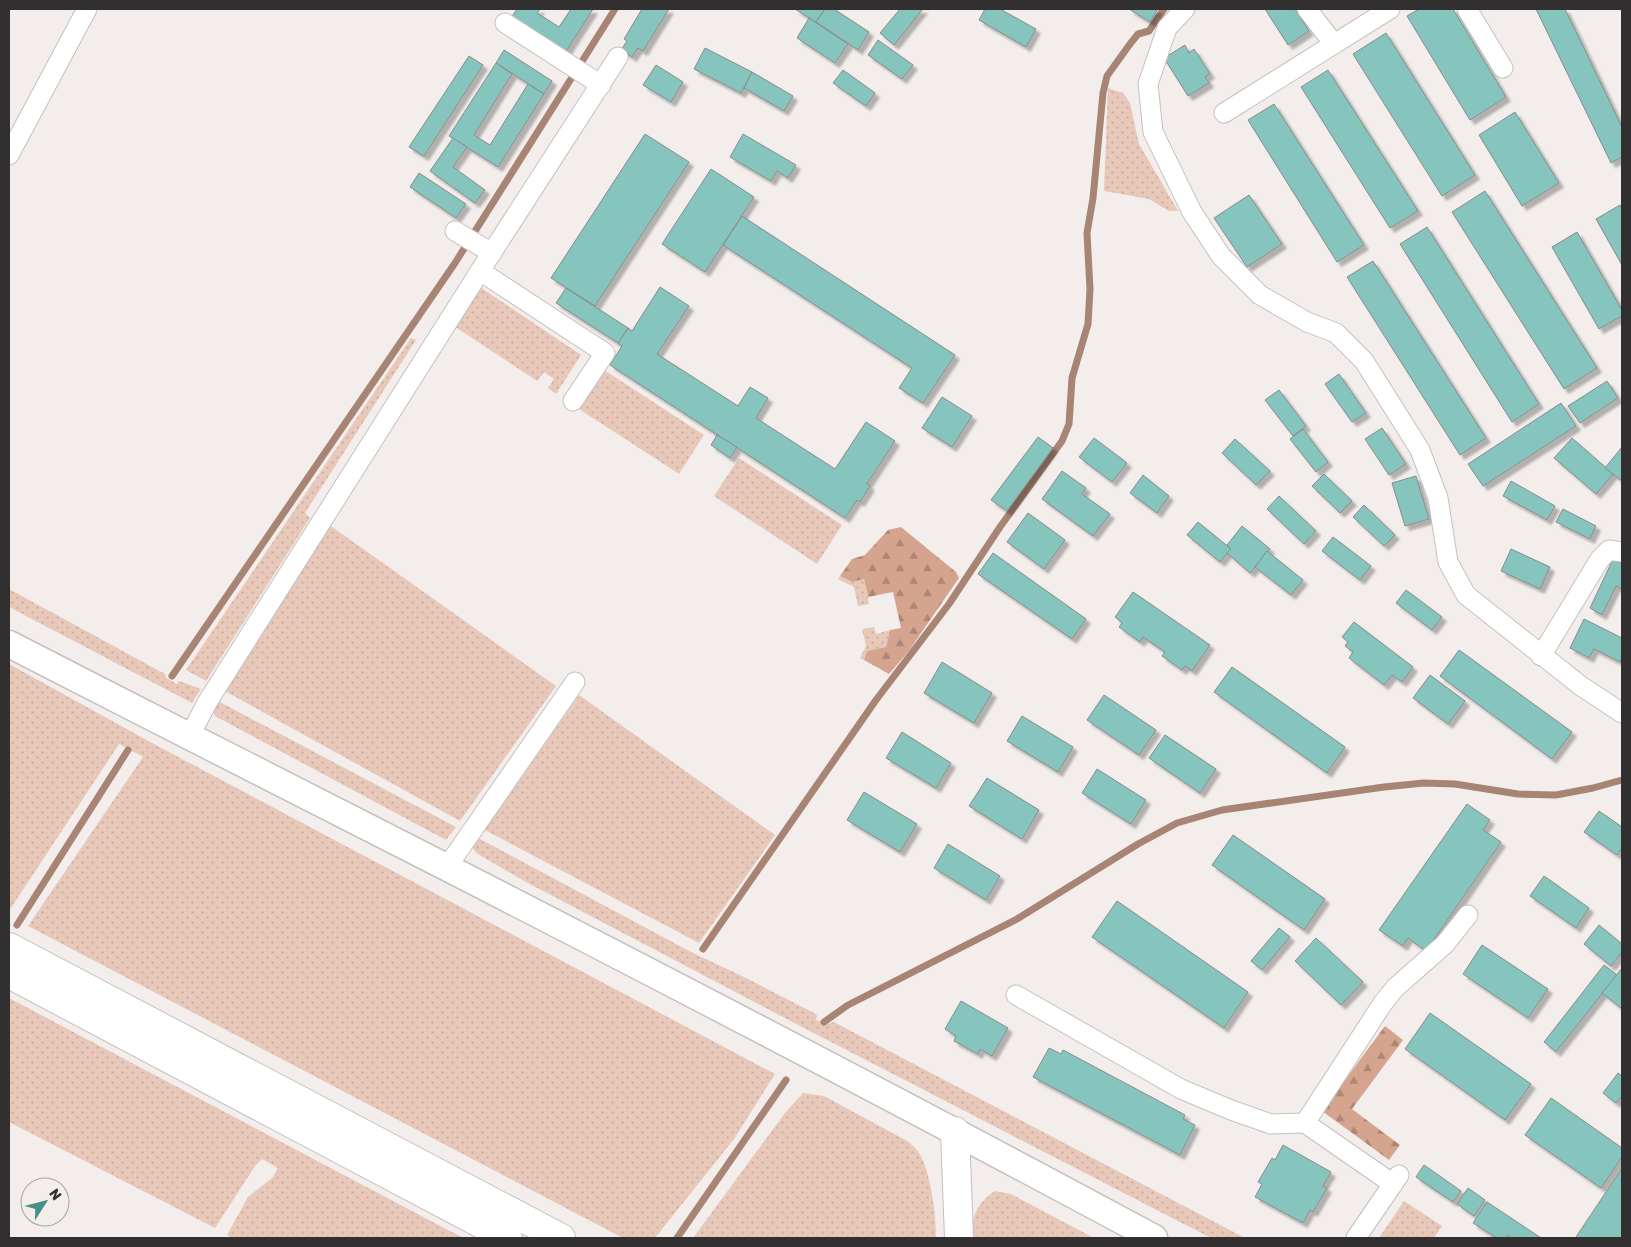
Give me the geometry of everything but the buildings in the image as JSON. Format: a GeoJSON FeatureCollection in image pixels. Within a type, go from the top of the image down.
{"type":"FeatureCollection","features":[{"type":"Feature","properties":{"kind":"highway"},"geometry":{"type":"LineString","coordinates":[[9,947],[561,1238]]}},
{"type":"Feature","properties":{"kind":"highway"},"geometry":{"type":"LineString","coordinates":[[9,974],[508,1238]]}},
{"type":"Feature","properties":{"kind":"highway"},"geometry":{"type":"LineString","coordinates":[[955,1131],[959,1238]]}},
{"type":"Feature","properties":{"kind":"main road"},"geometry":{"type":"LineString","coordinates":[[9,644],[447,867],[955,1131],[1154,1238]]}},
{"type":"Feature","properties":{"kind":"street"},"geometry":{"type":"LineString","coordinates":[[9,155],[87,9]]}},
{"type":"Feature","properties":{"kind":"street"},"geometry":{"type":"LineString","coordinates":[[1185,9],[1167,28],[1148,84],[1153,132],[1192,212],[1221,256],[1260,295],[1307,322],[1336,333],[1364,361],[1420,450],[1438,498],[1448,562],[1466,595],[1541,656],[1581,686],[1622,713]]}},
{"type":"Feature","properties":{"kind":"street"},"geometry":{"type":"LineString","coordinates":[[1307,9],[1334,44]]}},
{"type":"Feature","properties":{"kind":"street"},"geometry":{"type":"LineString","coordinates":[[1224,113],[1390,9]]}},
{"type":"Feature","properties":{"kind":"street"},"geometry":{"type":"LineString","coordinates":[[1467,9],[1504,68]]}},
{"type":"Feature","properties":{"kind":"street"},"geometry":{"type":"LineString","coordinates":[[505,23],[594,81]]}},
{"type":"Feature","properties":{"kind":"street"},"geometry":{"type":"LineString","coordinates":[[573,401],[605,353],[480,271],[471,240],[594,81],[618,57]]}},
{"type":"Feature","properties":{"kind":"street"},"geometry":{"type":"LineString","coordinates":[[189,737],[208,701],[480,271]]}},
{"type":"Feature","properties":{"kind":"street"},"geometry":{"type":"LineString","coordinates":[[1541,656],[1600,559],[1609,550],[1622,552]]}},
{"type":"Feature","properties":{"kind":"street"},"geometry":{"type":"LineString","coordinates":[[447,867],[575,682]]}},
{"type":"Feature","properties":{"kind":"street"},"geometry":{"type":"LineString","coordinates":[[1305,1123],[1383,1003],[1395,988],[1445,944],[1468,915]]}},
{"type":"Feature","properties":{"kind":"street"},"geometry":{"type":"LineString","coordinates":[[1016,995],[1181,1089],[1271,1124],[1305,1123],[1396,1178],[1356,1238]]}},
{"type":"Feature","properties":{"kind":"shaded area"},"geometry":{"type":"Polygon","coordinates":[[[1108,88],[1123,93],[1130,103],[1139,144],[1178,211],[1169,211],[1149,199],[1104,191],[1108,88]]]}},
{"type":"Feature","properties":{"kind":"shaded area"},"geometry":{"type":"Polygon","coordinates":[[[480,287],[581,355],[556,394],[548,388],[554,379],[544,372],[537,381],[454,326],[480,287]]]}},
{"type":"Feature","properties":{"kind":"shaded area"},"geometry":{"type":"Polygon","coordinates":[[[411,338],[416,340],[305,513],[310,518],[206,681],[186,670],[411,338]]]}},
{"type":"Feature","properties":{"kind":"shaded area"},"geometry":{"type":"Polygon","coordinates":[[[601,368],[704,435],[679,474],[576,407],[601,368]]]}},
{"type":"Feature","properties":{"kind":"shaded area"},"geometry":{"type":"Polygon","coordinates":[[[739,458],[842,525],[817,564],[714,496],[739,458]]]}},
{"type":"Feature","properties":{"kind":"shaded area"},"geometry":{"type":"Polygon","coordinates":[[[328,524],[556,686],[460,821],[223,690],[328,524]]]}},
{"type":"Feature","properties":{"kind":"shaded area"},"geometry":{"type":"Polygon","coordinates":[[[840,576],[852,582],[864,579],[869,604],[858,606],[854,587],[838,579],[840,576]]]}},
{"type":"Feature","properties":{"kind":"shaded area"},"geometry":{"type":"Polygon","coordinates":[[[9,589],[165,674],[166,678],[177,684],[179,681],[201,689],[192,703],[9,607],[9,589]]]}},
{"type":"Feature","properties":{"kind":"shaded area"},"geometry":{"type":"Polygon","coordinates":[[[874,627],[876,634],[890,630],[886,647],[867,651],[864,660],[860,658],[866,646],[862,629],[874,627]]]}},
{"type":"Feature","properties":{"kind":"shaded area"},"geometry":{"type":"Polygon","coordinates":[[[9,664],[152,743],[775,1074],[734,1139],[655,1238],[623,1238],[28,926],[143,757],[119,744],[9,911],[9,664]]]}},
{"type":"Feature","properties":{"kind":"shaded area"},"geometry":{"type":"Polygon","coordinates":[[[579,695],[775,835],[699,943],[485,830],[579,695]]]}},
{"type":"Feature","properties":{"kind":"shaded area"},"geometry":{"type":"Polygon","coordinates":[[[216,700],[456,827],[446,840],[215,716],[212,707],[216,700]]]}},
{"type":"Feature","properties":{"kind":"shaded area"},"geometry":{"type":"Polygon","coordinates":[[[478,838],[693,953],[812,1012],[817,1015],[816,1020],[827,1024],[834,1022],[1245,1238],[1211,1238],[804,1028],[526,882],[476,853],[473,848],[478,838]]]}},
{"type":"Feature","properties":{"kind":"shaded area"},"geometry":{"type":"Polygon","coordinates":[[[9,998],[464,1238],[233,1238],[227,1235],[248,1197],[273,1177],[278,1168],[262,1159],[255,1166],[215,1228],[9,1122],[9,998]]]}},
{"type":"Feature","properties":{"kind":"shaded area"},"geometry":{"type":"Polygon","coordinates":[[[803,1093],[824,1096],[909,1142],[916,1149],[923,1161],[930,1182],[936,1238],[693,1238],[785,1113],[803,1093]]]}},
{"type":"Feature","properties":{"kind":"shaded area"},"geometry":{"type":"Polygon","coordinates":[[[995,1191],[1011,1194],[1094,1238],[972,1238],[976,1211],[984,1200],[995,1191]]]}},
{"type":"Feature","properties":{"kind":"shaded area"},"geometry":{"type":"Polygon","coordinates":[[[1404,1201],[1442,1226],[1434,1238],[1379,1238],[1404,1201]]]}},
{"type":"Feature","properties":{"kind":"green space"},"geometry":{"type":"Polygon","coordinates":[[[901,527],[956,572],[959,578],[908,652],[889,674],[864,660],[867,651],[886,647],[890,630],[901,628],[893,592],[868,597],[864,579],[852,582],[840,576],[852,559],[865,555],[888,530],[901,527]]]}},
{"type":"Feature","properties":{"kind":"green space"},"geometry":{"type":"Polygon","coordinates":[[[1385,1026],[1403,1040],[1352,1109],[1400,1145],[1389,1160],[1322,1111],[1385,1026]]]}},
{"type":"Feature","properties":{"kind":"waterway"},"geometry":{"type":"LineString","coordinates":[[172,676],[455,263],[615,9]]}},
{"type":"Feature","properties":{"kind":"waterway"},"geometry":{"type":"LineString","coordinates":[[703,949],[876,700],[949,604],[1000,527],[1062,441],[1069,424],[1072,378],[1088,324],[1090,289],[1087,233],[1093,198],[1103,93],[1107,76],[1138,34],[1149,31],[1164,9]]}},
{"type":"Feature","properties":{"kind":"waterway"},"geometry":{"type":"LineString","coordinates":[[17,925],[128,750]]}},
{"type":"Feature","properties":{"kind":"waterway"},"geometry":{"type":"LineString","coordinates":[[824,1022],[848,1005],[1017,919],[1138,844],[1177,823],[1222,810],[1424,783],[1455,784],[1518,794],[1556,795],[1622,780]]}},
{"type":"Feature","properties":{"kind":"waterway"},"geometry":{"type":"LineString","coordinates":[[677,1238],[786,1080]]}}]}
